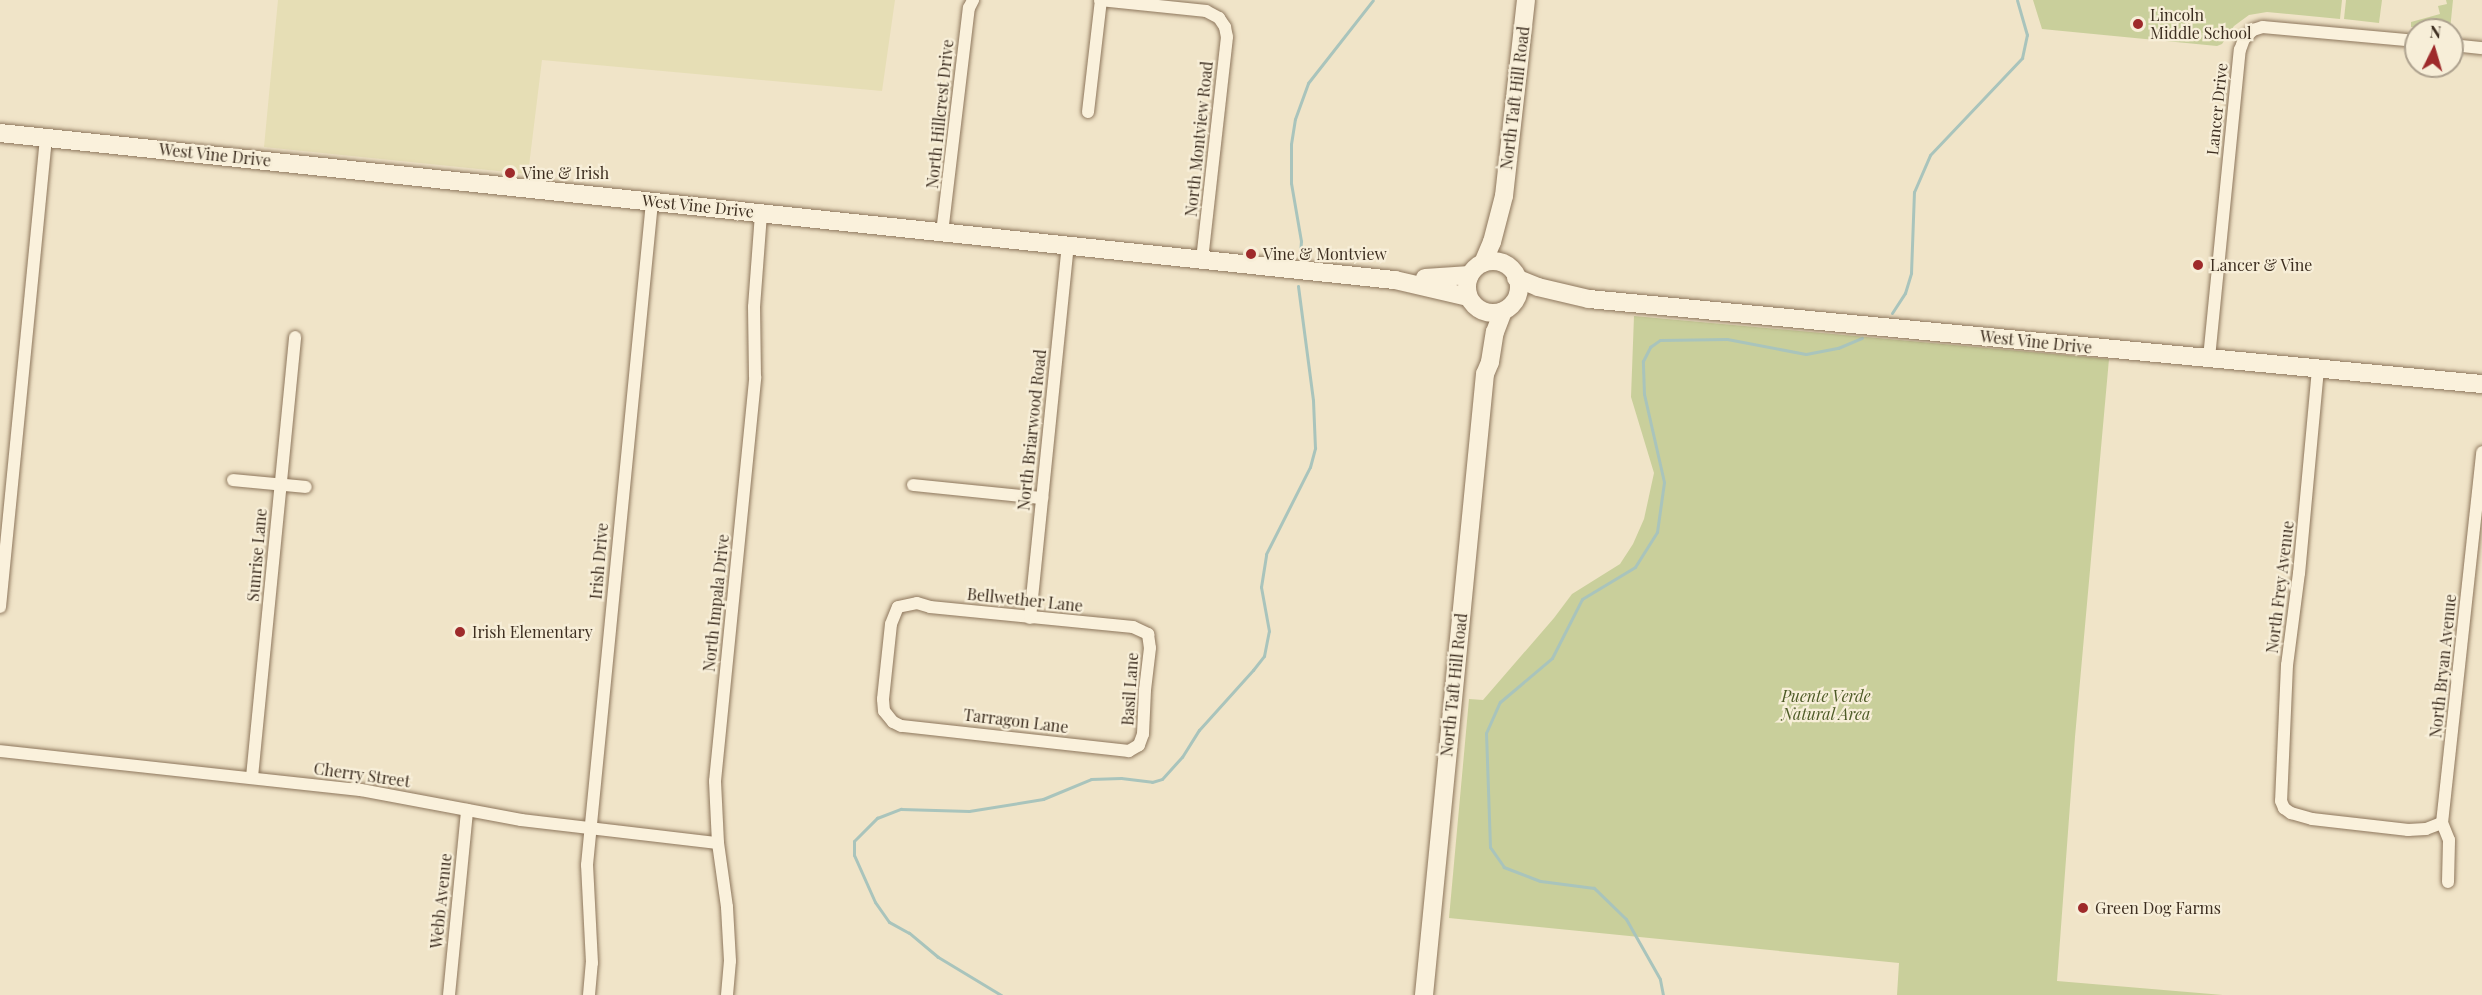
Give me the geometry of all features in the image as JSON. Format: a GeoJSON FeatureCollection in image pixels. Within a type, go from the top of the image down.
{"type":"FeatureCollection","features":[{"type":"Feature","properties":{"kind":"street","name":"North Hillcrest Drive"},"geometry":{"type":"LineString","coordinates":[[942,233],[969,8],[974,0]]}},
{"type":"Feature","properties":{"kind":"street","name":"North Montview Road"},"geometry":{"type":"LineString","coordinates":[[1100,0],[1206,11],[1222,22],[1227,36],[1202,260]]}},
{"type":"Feature","properties":{"kind":"street"},"geometry":{"type":"LineString","coordinates":[[1088,112],[1100,0]]}},
{"type":"Feature","properties":{"kind":"street","name":"North Taft Hill Road"},"geometry":{"type":"LineString","coordinates":[[1476,269],[1492,242],[1504,196],[1526,0]]}},
{"type":"Feature","properties":{"kind":"street","name":"Lancer Drive"},"geometry":{"type":"LineString","coordinates":[[2210,358],[2240,50],[2244,39],[2253,30],[2263,27],[2404,40]]}},
{"type":"Feature","properties":{"kind":"street"},"geometry":{"type":"LineString","coordinates":[[2464,46],[2482,48]]}},
{"type":"Feature","properties":{"kind":"street","name":"West Vine Drive"},"geometry":{"type":"LineString","coordinates":[[0,133],[1395,280],[1474,303],[1491,313],[1509,306],[1589,298]]}},
{"type":"Feature","properties":{"kind":"street"},"geometry":{"type":"LineString","coordinates":[[0,607],[46,138]]}},
{"type":"Feature","properties":{"kind":"street","name":"North Taft Hill Road"},"geometry":{"type":"LineString","coordinates":[[1504,196],[1511,271]]}},
{"type":"Feature","properties":{"kind":"street","name":"Irish Drive"},"geometry":{"type":"LineString","coordinates":[[589,995],[592,963],[587,884],[590,830],[652,202]]}},
{"type":"Feature","properties":{"kind":"street","name":"North Impala Drive"},"geometry":{"type":"LineString","coordinates":[[727,995],[729,961],[727,907],[718,843],[715,781],[755,377],[754,307],[761,213]]}},
{"type":"Feature","properties":{"kind":"street","name":"North Briarwood Road"},"geometry":{"type":"LineString","coordinates":[[1030,618],[1068,246]]}},
{"type":"Feature","properties":{"kind":"street","name":"West Vine Drive"},"geometry":{"type":"LineString","coordinates":[[1395,280],[1408,277],[1435,279],[1476,269],[1511,271],[1538,287],[1589,298],[2482,384]]}},
{"type":"Feature","properties":{"kind":"street"},"geometry":{"type":"LineString","coordinates":[[1474,303],[1467,285],[1476,269]]}},
{"type":"Feature","properties":{"kind":"street"},"geometry":{"type":"LineString","coordinates":[[1509,306],[1518,289],[1511,271]]}},
{"type":"Feature","properties":{"kind":"street","name":"North Taft Hill Road"},"geometry":{"type":"LineString","coordinates":[[1424,995],[1485,374],[1474,303]]}},
{"type":"Feature","properties":{"kind":"street","name":"North Taft Hill Road"},"geometry":{"type":"LineString","coordinates":[[1485,374],[1490,362],[1495,332],[1509,306]]}},
{"type":"Feature","properties":{"kind":"street","name":"Sunrise Lane"},"geometry":{"type":"LineString","coordinates":[[252,777],[295,337]]}},
{"type":"Feature","properties":{"kind":"street","name":"North Frey Avenue"},"geometry":{"type":"LineString","coordinates":[[2318,369],[2300,573],[2287,665],[2280,790],[2284,808],[2312,819],[2408,830],[2426,829],[2442,823]]}},
{"type":"Feature","properties":{"kind":"street","name":"North Bryan Avenue"},"geometry":{"type":"LineString","coordinates":[[2448,882],[2449,840],[2442,823],[2482,452]]}},
{"type":"Feature","properties":{"kind":"street"},"geometry":{"type":"LineString","coordinates":[[233,480],[306,487]]}},
{"type":"Feature","properties":{"kind":"street"},"geometry":{"type":"LineString","coordinates":[[914,485],[1042,498]]}},
{"type":"Feature","properties":{"kind":"street","name":"Bellwether Lane"},"geometry":{"type":"LineString","coordinates":[[889,719],[884,711],[883,699],[887,681],[891,624],[898,607],[917,603],[930,607],[1133,627],[1148,634]]}},
{"type":"Feature","properties":{"kind":"street","name":"Basil Lane"},"geometry":{"type":"LineString","coordinates":[[1139,745],[1143,734],[1150,648],[1148,634]]}},
{"type":"Feature","properties":{"kind":"street","name":"Tarragon Lane"},"geometry":{"type":"LineString","coordinates":[[889,719],[901,726],[1129,751],[1139,745]]}},
{"type":"Feature","properties":{"kind":"street","name":"Cherry Street"},"geometry":{"type":"LineString","coordinates":[[0,751],[252,777],[396,795],[467,810],[590,830],[718,843]]}},
{"type":"Feature","properties":{"kind":"street","name":"Webb Avenue"},"geometry":{"type":"LineString","coordinates":[[449,995],[467,810]]}},
{"type":"Feature","properties":{"kind":"shaded area"},"geometry":{"type":"Polygon","coordinates":[[[278,0],[895,0],[882,91],[542,60],[528,174],[264,147],[278,0]]]}},
{"type":"Feature","properties":{"kind":"green space","name":"Lincoln Middle School"},"geometry":{"type":"Polygon","coordinates":[[[2033,0],[2342,0],[2340,19],[2267,12],[2249,15],[2234,26],[2222,44],[2217,46],[2042,29],[2033,0]]]}},
{"type":"Feature","properties":{"kind":"green space"},"geometry":{"type":"Polygon","coordinates":[[[2346,0],[2382,0],[2379,23],[2344,19],[2346,0]]]}},
{"type":"Feature","properties":{"kind":"green space"},"geometry":{"type":"Polygon","coordinates":[[[2446,0],[2453,0],[2451,18],[2426,18],[2440,14],[2438,6],[2447,4],[2446,0]]]}},
{"type":"Feature","properties":{"kind":"green space","name":"Puente Verde Natural Area"},"geometry":{"type":"Polygon","coordinates":[[[1634,316],[2109,359],[2075,737],[2057,981],[2223,995],[1897,995],[1899,963],[1449,918],[1469,699],[1483,700],[1572,594],[1620,564],[1633,544],[1644,519],[1654,473],[1631,397],[1634,316]]]}},
{"type":"Feature","properties":{"kind":"waterway"},"geometry":{"type":"LineString","coordinates":[[1300,255],[1301,241],[1291,183],[1291,144],[1295,119],[1308,83],[1373,0]]}},
{"type":"Feature","properties":{"kind":"waterway"},"geometry":{"type":"LineString","coordinates":[[1892,313],[1905,293],[1911,273],[1914,192],[1930,155],[2022,58],[2027,35],[2017,0]]}},
{"type":"Feature","properties":{"kind":"waterway"},"geometry":{"type":"LineString","coordinates":[[1001,995],[938,957],[909,933],[889,922],[875,902],[854,855],[854,841],[877,818],[901,809],[969,811],[1043,799],[1091,779],[1121,778],[1152,782],[1162,779],[1182,757],[1199,730],[1253,670],[1264,656],[1269,631],[1261,587],[1266,554],[1310,467],[1315,448],[1313,400],[1298,286]]}},
{"type":"Feature","properties":{"kind":"waterway"},"geometry":{"type":"LineString","coordinates":[[1663,995],[1660,979],[1626,919],[1594,888],[1540,881],[1504,867],[1490,847],[1486,733],[1500,702],[1552,658],[1582,599],[1635,567],[1657,532],[1664,482],[1644,394],[1643,361],[1650,347],[1660,340],[1727,339],[1806,354],[1838,348],[1862,338]]}},
{"type":"Feature","properties":{"kind":"place","name":"Lincoln Middle School"},"geometry":{"type":"Point","coordinates":[2138,24]}},
{"type":"Feature","properties":{"kind":"place","name":"Vine & Irish"},"geometry":{"type":"Point","coordinates":[510,173]}},
{"type":"Feature","properties":{"kind":"place","name":"Vine & Montview"},"geometry":{"type":"Point","coordinates":[1251,254]}},
{"type":"Feature","properties":{"kind":"place","name":"Lancer & Vine"},"geometry":{"type":"Point","coordinates":[2198,265]}},
{"type":"Feature","properties":{"kind":"place","name":"Irish Elementary"},"geometry":{"type":"Point","coordinates":[460,632]}},
{"type":"Feature","properties":{"kind":"place","name":"Green Dog Farms"},"geometry":{"type":"Point","coordinates":[2083,908]}}]}
